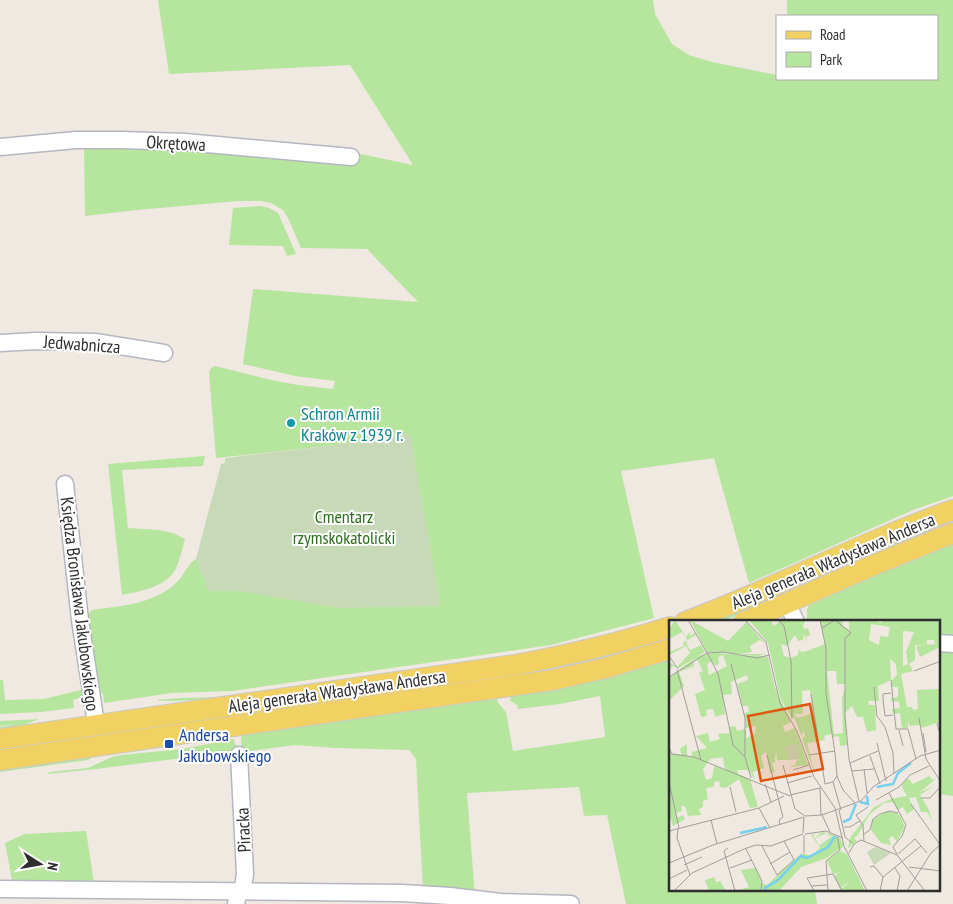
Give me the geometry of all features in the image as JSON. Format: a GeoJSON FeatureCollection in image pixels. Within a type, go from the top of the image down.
{"type":"FeatureCollection","features":[{"type":"Feature","properties":{"kind":"main road","name":"Aleja generała Władysława Andersa"},"geometry":{"type":"LineString","coordinates":[[690,620],[726,607],[862,546],[953,510]]}},
{"type":"Feature","properties":{"kind":"main road","name":"Aleja generała Władysława Andersa"},"geometry":{"type":"LineString","coordinates":[[748,620],[869,567],[953,533]]}},
{"type":"Feature","properties":{"kind":"main road","name":"Aleja generała Władysława Andersa"},"geometry":{"type":"LineString","coordinates":[[0,739],[516,664],[602,646],[669,627]]}},
{"type":"Feature","properties":{"kind":"main road","name":"Aleja generała Władysława Andersa"},"geometry":{"type":"LineString","coordinates":[[0,760],[553,680],[606,668],[669,649]]}},
{"type":"Feature","properties":{"kind":"street","name":"Okrętowa"},"geometry":{"type":"LineString","coordinates":[[0,147],[76,140],[130,140],[185,142],[351,157]]}},
{"type":"Feature","properties":{"kind":"street","name":"Jedwabnicza"},"geometry":{"type":"LineString","coordinates":[[0,343],[36,341],[95,342],[164,353]]}},
{"type":"Feature","properties":{"kind":"street","name":"Księdza Bronisława Jakubowskiego"},"geometry":{"type":"LineString","coordinates":[[65,484],[80,620],[96,724]]}},
{"type":"Feature","properties":{"kind":"street"},"geometry":{"type":"LineString","coordinates":[[786,603],[795,620]]}},
{"type":"Feature","properties":{"kind":"street"},"geometry":{"type":"LineString","coordinates":[[940,643],[953,644]]}},
{"type":"Feature","properties":{"kind":"street","name":"Piracka"},"geometry":{"type":"LineString","coordinates":[[238,897],[243,886],[245,874],[239,755]]}},
{"type":"Feature","properties":{"kind":"street"},"geometry":{"type":"LineString","coordinates":[[0,889],[238,897],[402,892],[501,902],[571,904]]}},
{"type":"Feature","properties":{"kind":"green space"},"geometry":{"type":"Polygon","coordinates":[[[158,0],[653,0],[655,14],[672,44],[689,55],[712,62],[776,75],[776,80],[938,80],[938,15],[787,15],[787,0],[953,0],[953,496],[913,510],[749,583],[714,458],[621,471],[654,618],[551,645],[232,691],[172,693],[104,703],[103,694],[96,692],[87,615],[92,610],[137,603],[158,596],[176,583],[196,559],[209,591],[239,591],[410,434],[336,445],[216,458],[209,373],[211,368],[215,366],[271,380],[333,389],[335,381],[295,376],[243,364],[253,289],[418,302],[367,249],[301,248],[283,210],[271,203],[238,201],[85,216],[84,144],[198,147],[359,162],[361,154],[413,165],[350,65],[169,74],[158,0]]]}},
{"type":"Feature","properties":{"kind":"green space"},"geometry":{"type":"Polygon","coordinates":[[[260,206],[278,213],[296,254],[287,256],[283,246],[229,245],[233,208],[260,206]]]}},
{"type":"Feature","properties":{"kind":"green space","name":"Cmentarz rzymskokatolicki"},"geometry":{"type":"Polygon","coordinates":[[[410,434],[441,606],[340,608],[239,591],[209,591],[196,559],[221,464],[225,463],[225,458],[410,434]]]}},
{"type":"Feature","properties":{"kind":"green space"},"geometry":{"type":"Polygon","coordinates":[[[205,456],[203,466],[122,470],[128,528],[159,530],[173,533],[185,539],[175,570],[165,581],[152,588],[122,595],[108,464],[205,456]]]}},
{"type":"Feature","properties":{"kind":"green space"},"geometry":{"type":"Polygon","coordinates":[[[953,519],[953,523],[812,582],[811,578],[953,519]]]}},
{"type":"Feature","properties":{"kind":"green space"},"geometry":{"type":"Polygon","coordinates":[[[953,541],[953,641],[940,641],[940,620],[807,620],[807,609],[810,604],[953,541]]]}},
{"type":"Feature","properties":{"kind":"green space"},"geometry":{"type":"Polygon","coordinates":[[[791,587],[792,591],[752,610],[725,620],[714,620],[791,587]]]}},
{"type":"Feature","properties":{"kind":"green space"},"geometry":{"type":"Polygon","coordinates":[[[669,635],[669,641],[631,653],[566,667],[566,664],[669,635]]]}},
{"type":"Feature","properties":{"kind":"green space"},"geometry":{"type":"Polygon","coordinates":[[[940,646],[953,646],[953,796],[940,794],[940,646]]]}},
{"type":"Feature","properties":{"kind":"green space"},"geometry":{"type":"Polygon","coordinates":[[[669,659],[669,892],[815,892],[817,904],[626,904],[607,815],[584,816],[579,787],[467,793],[475,897],[423,891],[416,759],[409,750],[295,745],[242,752],[241,737],[244,734],[496,697],[506,712],[513,751],[605,737],[600,696],[560,704],[518,709],[517,705],[510,701],[511,696],[669,659]]]}},
{"type":"Feature","properties":{"kind":"green space"},"geometry":{"type":"Polygon","coordinates":[[[0,680],[3,680],[5,700],[44,699],[85,689],[85,694],[83,697],[73,700],[74,708],[0,714],[0,680]]]}},
{"type":"Feature","properties":{"kind":"green space"},"geometry":{"type":"Polygon","coordinates":[[[226,697],[213,700],[158,701],[178,698],[226,697]]]}},
{"type":"Feature","properties":{"kind":"green space"},"geometry":{"type":"Polygon","coordinates":[[[39,719],[16,728],[0,731],[0,727],[17,724],[0,726],[0,721],[39,719]]]}},
{"type":"Feature","properties":{"kind":"green space"},"geometry":{"type":"Polygon","coordinates":[[[234,739],[238,751],[47,774],[50,772],[88,768],[112,757],[122,755],[182,749],[234,739]]]}},
{"type":"Feature","properties":{"kind":"green space"},"geometry":{"type":"Polygon","coordinates":[[[82,757],[91,758],[88,760],[0,772],[0,767],[82,757]]]}},
{"type":"Feature","properties":{"kind":"green space"},"geometry":{"type":"Polygon","coordinates":[[[86,831],[94,883],[13,885],[5,843],[25,834],[86,831]]]}},
{"type":"Feature","properties":{"kind":"place","name":"Schron Armii Kraków z 1939 r."},"geometry":{"type":"Point","coordinates":[291,423]}},
{"type":"Feature","properties":{"kind":"place","name":"Andersa Jakubowskiego"},"geometry":{"type":"Point","coordinates":[169,744]}}]}
